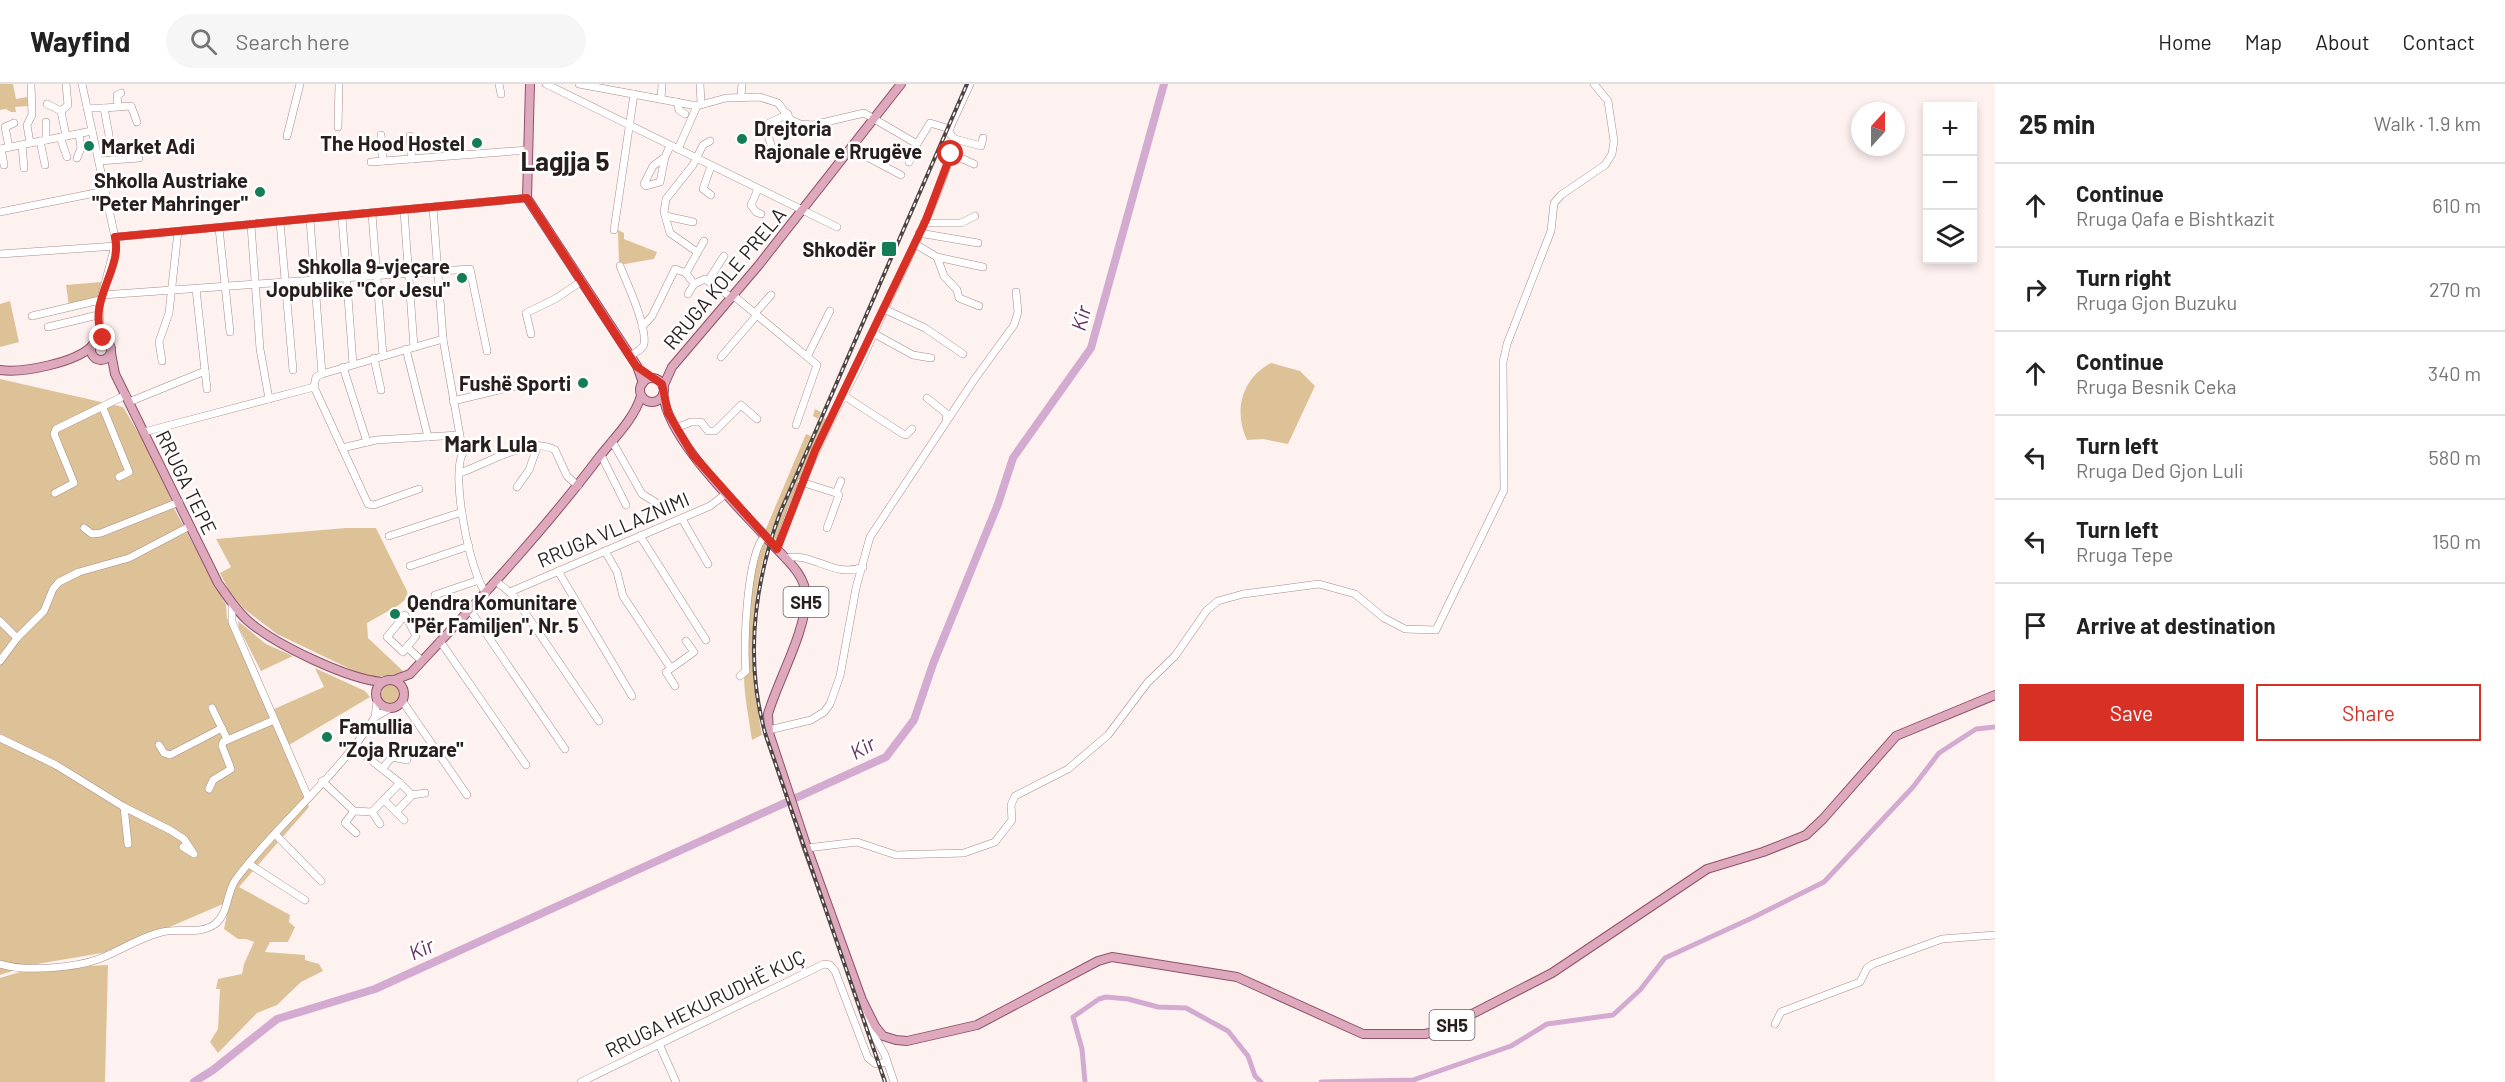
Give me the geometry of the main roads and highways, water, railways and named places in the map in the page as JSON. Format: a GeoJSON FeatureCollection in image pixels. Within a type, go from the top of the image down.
{"type":"FeatureCollection","features":[{"type":"Feature","properties":{"kind":"main road"},"geometry":{"type":"LineString","coordinates":[[530,84],[527,198],[637,366],[649,380],[663,390],[653,402],[634,414]]}},
{"type":"Feature","properties":{"kind":"main road","name":"RRUGA KOLE PRELA"},"geometry":{"type":"LineString","coordinates":[[649,380],[672,367],[733,297],[901,84]]}},
{"type":"Feature","properties":{"kind":"main road","name":"RRUGA TEPE"},"geometry":{"type":"LineString","coordinates":[[93,344],[105,341],[111,346],[115,374],[218,583],[232,603],[246,619],[275,640],[362,680],[382,682]]}},
{"type":"Feature","properties":{"kind":"main road"},"geometry":{"type":"LineString","coordinates":[[79,356],[93,344],[98,359]]}},
{"type":"Feature","properties":{"kind":"main road"},"geometry":{"type":"LineString","coordinates":[[0,370],[28,370],[79,356],[98,359],[111,354]]}},
{"type":"Feature","properties":{"kind":"main road","name":"RRUGA TEPE"},"geometry":{"type":"LineString","coordinates":[[98,359],[115,374]]}},
{"type":"Feature","properties":{"kind":"main road","name":"RRUGA KOLE PRELA"},"geometry":{"type":"LineString","coordinates":[[663,390],[672,367]]}},
{"type":"Feature","properties":{"kind":"main road"},"geometry":{"type":"LineString","coordinates":[[410,674],[394,681],[382,682],[376,691],[376,699],[389,709],[403,702],[404,689],[410,674],[497,582],[578,486],[634,414],[641,396],[640,389],[649,380]]}},
{"type":"Feature","properties":{"kind":"main road","name":"SH5"},"geometry":{"type":"LineString","coordinates":[[663,390],[668,413],[693,455],[802,580],[806,601],[796,638],[771,707],[769,731],[807,848],[862,1000],[880,1033],[891,1040],[907,1041],[983,1023],[1098,961],[1119,957],[1237,977],[1363,1034],[1432,1033],[1552,973],[1707,869],[1763,852],[1806,835],[1823,819],[1896,736],[1995,695]]}},
{"type":"Feature","properties":{"kind":"main road","name":"SH5"},"geometry":{"type":"LineString","coordinates":[[641,396],[668,413]]}},
{"type":"Feature","properties":{"kind":"main road","name":"RRUGA TEPE"},"geometry":{"type":"LineString","coordinates":[[362,680],[376,699]]}},
{"type":"Feature","properties":{"kind":"main road"},"geometry":{"type":"LineString","coordinates":[[394,681],[404,689]]}},
{"type":"Feature","properties":{"kind":"waterway","name":"Kir"},"geometry":{"type":"LineString","coordinates":[[194,1082],[213,1070],[277,1019],[375,989],[886,757],[914,720],[933,664],[998,504],[1013,458],[1091,348],[1164,84]]}},
{"type":"Feature","properties":{"kind":"waterway"},"geometry":{"type":"LineString","coordinates":[[1321,1082],[1413,1080],[1511,1046],[1547,1024],[1613,1015],[1640,990],[1665,958],[1824,882],[1913,787],[1939,753],[1976,729],[1995,727]]}},
{"type":"Feature","properties":{"kind":"waterway"},"geometry":{"type":"LineString","coordinates":[[1085,1082],[1082,1049],[1073,1017],[1099,999],[1106,997],[1128,999],[1158,1007],[1186,1008],[1228,1031],[1248,1056],[1255,1076],[1261,1082]]}},
{"type":"Feature","properties":{"kind":"railway"},"geometry":{"type":"LineString","coordinates":[[885,1082],[765,733],[755,678],[755,622],[764,567],[780,513],[967,84]]}},
{"type":"Feature","properties":{"kind":"place","name":"Drejtoria Rajonale e Rrugëve"},"geometry":{"type":"Point","coordinates":[742,139]}},
{"type":"Feature","properties":{"kind":"place","name":"The Hood Hostel"},"geometry":{"type":"Point","coordinates":[477,143]}},
{"type":"Feature","properties":{"kind":"place","name":"Market Adi"},"geometry":{"type":"Point","coordinates":[89,146]}},
{"type":"Feature","properties":{"kind":"place","name":"Shkolla Austriake \"Peter Mahringer\""},"geometry":{"type":"Point","coordinates":[260,192]}},
{"type":"Feature","properties":{"kind":"place","name":"Shkodër"},"geometry":{"type":"Point","coordinates":[889,249]}},
{"type":"Feature","properties":{"kind":"place","name":"Shkolla 9-vjeçare Jopublike \"Cor Jesu\""},"geometry":{"type":"Point","coordinates":[462,278]}},
{"type":"Feature","properties":{"kind":"place","name":"Fushë Sporti"},"geometry":{"type":"Point","coordinates":[583,383]}},
{"type":"Feature","properties":{"kind":"place","name":"Qendra Komunitare \"Për Familjen\", Nr. 5"},"geometry":{"type":"Point","coordinates":[395,614]}},
{"type":"Feature","properties":{"kind":"place","name":"Famullia \"Zoja Rruzare\""},"geometry":{"type":"Point","coordinates":[327,737]}},
{"type":"Feature","properties":{"kind":"district","name":"Lagjja 5"},"geometry":{"type":"Point","coordinates":[565,160]}},
{"type":"Feature","properties":{"kind":"district","name":"Mark Lula"},"geometry":{"type":"Point","coordinates":[491,443]}}]}
